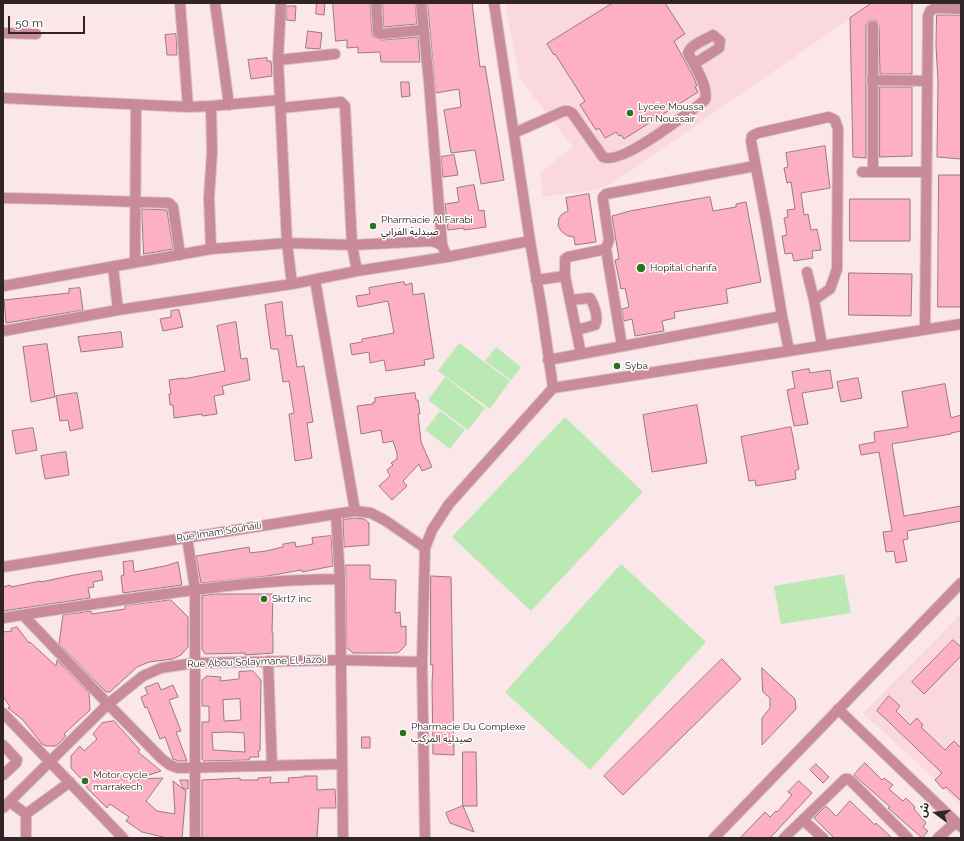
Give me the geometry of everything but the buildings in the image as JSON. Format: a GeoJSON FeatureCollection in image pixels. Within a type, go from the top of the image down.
{"type":"FeatureCollection","features":[{"type":"Feature","properties":{"kind":"street"},"geometry":{"type":"LineString","coordinates":[[180,3],[188,107]]}},
{"type":"Feature","properties":{"kind":"street"},"geometry":{"type":"LineString","coordinates":[[215,3],[229,105]]}},
{"type":"Feature","properties":{"kind":"street"},"geometry":{"type":"LineString","coordinates":[[281,3],[278,60],[287,243],[292,284]]}},
{"type":"Feature","properties":{"kind":"street"},"geometry":{"type":"LineString","coordinates":[[376,3],[378,33],[423,30]]}},
{"type":"Feature","properties":{"kind":"street"},"geometry":{"type":"LineString","coordinates":[[421,3],[442,245],[447,257]]}},
{"type":"Feature","properties":{"kind":"street"},"geometry":{"type":"LineString","coordinates":[[494,3],[553,388]]}},
{"type":"Feature","properties":{"kind":"street"},"geometry":{"type":"LineString","coordinates":[[925,328],[929,12],[935,8],[961,9]]}},
{"type":"Feature","properties":{"kind":"street"},"geometry":{"type":"LineString","coordinates":[[873,26],[873,172]]}},
{"type":"Feature","properties":{"kind":"street"},"geometry":{"type":"LineString","coordinates":[[3,33],[36,34]]}},
{"type":"Feature","properties":{"kind":"street"},"geometry":{"type":"LineString","coordinates":[[278,60],[334,54]]}},
{"type":"Feature","properties":{"kind":"street"},"geometry":{"type":"LineString","coordinates":[[514,134],[564,110],[572,114],[603,157],[607,160],[616,157],[633,150],[676,122],[705,100],[707,95],[704,84],[694,64]]}},
{"type":"Feature","properties":{"kind":"street"},"geometry":{"type":"LineString","coordinates":[[872,80],[927,81]]}},
{"type":"Feature","properties":{"kind":"street"},"geometry":{"type":"LineString","coordinates":[[3,98],[188,107],[341,102],[345,106],[352,245],[357,271]]}},
{"type":"Feature","properties":{"kind":"street"},"geometry":{"type":"LineString","coordinates":[[135,262],[136,105]]}},
{"type":"Feature","properties":{"kind":"street"},"geometry":{"type":"LineString","coordinates":[[211,106],[212,152],[209,198],[211,249]]}},
{"type":"Feature","properties":{"kind":"street"},"geometry":{"type":"LineString","coordinates":[[789,350],[751,141],[752,136],[758,133],[829,117],[835,120],[838,130],[837,269],[830,289],[814,300]]}},
{"type":"Feature","properties":{"kind":"street"},"geometry":{"type":"LineString","coordinates":[[622,346],[606,249],[609,240],[603,200],[606,194],[755,166]]}},
{"type":"Feature","properties":{"kind":"street"},"geometry":{"type":"LineString","coordinates":[[862,172],[926,172]]}},
{"type":"Feature","properties":{"kind":"street"},"geometry":{"type":"LineString","coordinates":[[3,198],[169,203],[172,204],[173,207],[180,255]]}},
{"type":"Feature","properties":{"kind":"street"},"geometry":{"type":"LineString","coordinates":[[3,286],[211,249],[287,243],[352,245],[432,241],[442,245]]}},
{"type":"Feature","properties":{"kind":"street"},"geometry":{"type":"LineString","coordinates":[[3,331],[118,310],[292,284],[357,271],[447,257],[530,241]]}},
{"type":"Feature","properties":{"kind":"street"},"geometry":{"type":"LineString","coordinates":[[581,354],[577,330],[564,276],[564,262],[568,256],[606,249]]}},
{"type":"Feature","properties":{"kind":"street"},"geometry":{"type":"LineString","coordinates":[[113,267],[118,310]]}},
{"type":"Feature","properties":{"kind":"street"},"geometry":{"type":"LineString","coordinates":[[807,272],[814,300],[822,345]]}},
{"type":"Feature","properties":{"kind":"street"},"geometry":{"type":"LineString","coordinates":[[536,280],[564,276]]}},
{"type":"Feature","properties":{"kind":"street"},"geometry":{"type":"LineString","coordinates":[[315,280],[355,511]]}},
{"type":"Feature","properties":{"kind":"street"},"geometry":{"type":"LineString","coordinates":[[570,300],[590,298],[593,302],[595,310],[597,322],[595,325],[577,330]]}},
{"type":"Feature","properties":{"kind":"street"},"geometry":{"type":"LineString","coordinates":[[548,360],[782,316]]}},
{"type":"Feature","properties":{"kind":"street"},"geometry":{"type":"LineString","coordinates":[[425,838],[422,662],[425,548],[432,530],[448,504],[553,388],[925,328],[961,324]]}},
{"type":"Feature","properties":{"kind":"street","name":"Rue Imam Souhaili"},"geometry":{"type":"LineString","coordinates":[[3,567],[355,511],[371,513],[386,521],[425,548]]}},
{"type":"Feature","properties":{"kind":"street"},"geometry":{"type":"LineString","coordinates":[[336,515],[340,579],[343,838]]}},
{"type":"Feature","properties":{"kind":"street"},"geometry":{"type":"LineString","coordinates":[[187,537],[195,589],[195,838]]}},
{"type":"Feature","properties":{"kind":"street"},"geometry":{"type":"LineString","coordinates":[[3,618],[195,589],[302,579],[340,579]]}},
{"type":"Feature","properties":{"kind":"street"},"geometry":{"type":"LineString","coordinates":[[714,838],[961,583]]}},
{"type":"Feature","properties":{"kind":"street"},"geometry":{"type":"LineString","coordinates":[[23,615],[108,704],[162,759],[170,765],[178,768],[342,764]]}},
{"type":"Feature","properties":{"kind":"street","name":"Rue Abou Solaymane El Jazoli"},"geometry":{"type":"LineString","coordinates":[[6,805],[108,704],[143,676],[160,668],[194,663],[268,661],[341,660],[422,662]]}},
{"type":"Feature","properties":{"kind":"street"},"geometry":{"type":"LineString","coordinates":[[268,661],[272,766]]}},
{"type":"Feature","properties":{"kind":"street"},"geometry":{"type":"LineString","coordinates":[[838,709],[958,824],[938,838]]}},
{"type":"Feature","properties":{"kind":"street"},"geometry":{"type":"LineString","coordinates":[[3,714],[123,838]]}},
{"type":"Feature","properties":{"kind":"street"},"geometry":{"type":"LineString","coordinates":[[3,745],[17,760],[16,763],[3,775]]}},
{"type":"Feature","properties":{"kind":"street"},"geometry":{"type":"LineString","coordinates":[[784,838],[845,779],[848,779],[908,838]]}},
{"type":"Feature","properties":{"kind":"street"},"geometry":{"type":"LineString","coordinates":[[26,814],[70,782]]}},
{"type":"Feature","properties":{"kind":"street"},"geometry":{"type":"LineString","coordinates":[[6,805],[26,814]]}},
{"type":"Feature","properties":{"kind":"street"},"geometry":{"type":"LineString","coordinates":[[26,814],[26,838]]}},
{"type":"Feature","properties":{"kind":"street"},"geometry":{"type":"LineString","coordinates":[[804,820],[823,838]]}},
{"type":"Feature","properties":{"kind":"shaded area","name":"Lycée Moussa Ibn Noussair"},"geometry":{"type":"Polygon","coordinates":[[[505,3],[872,3],[613,183],[596,190],[543,197],[540,173],[573,147],[520,79],[505,3]]]}},
{"type":"Feature","properties":{"kind":"shaded area"},"geometry":{"type":"Polygon","coordinates":[[[961,614],[961,806],[863,713],[961,614]]]}},
{"type":"Feature","properties":{"kind":"green space"},"geometry":{"type":"Polygon","coordinates":[[[459,343],[510,381],[490,409],[438,371],[459,343]]]}},
{"type":"Feature","properties":{"kind":"green space"},"geometry":{"type":"Polygon","coordinates":[[[496,347],[521,367],[511,380],[485,361],[496,347]]]}},
{"type":"Feature","properties":{"kind":"green space"},"geometry":{"type":"Polygon","coordinates":[[[445,377],[485,408],[468,430],[428,400],[445,377]]]}},
{"type":"Feature","properties":{"kind":"green space"},"geometry":{"type":"Polygon","coordinates":[[[440,411],[465,430],[450,449],[425,430],[440,411]]]}},
{"type":"Feature","properties":{"kind":"green space"},"geometry":{"type":"Polygon","coordinates":[[[565,417],[643,492],[531,611],[452,537],[565,417]]]}},
{"type":"Feature","properties":{"kind":"green space"},"geometry":{"type":"Polygon","coordinates":[[[621,564],[706,642],[590,770],[505,692],[621,564]]]}},
{"type":"Feature","properties":{"kind":"green space"},"geometry":{"type":"Polygon","coordinates":[[[844,574],[851,613],[781,624],[774,586],[844,574]]]}},
{"type":"Feature","properties":{"kind":"place","name":"Lycée Moussa Ibn Noussair"},"geometry":{"type":"Point","coordinates":[630,113]}},
{"type":"Feature","properties":{"kind":"place","name":"Pharmacie Al Farabi صيدلية الفرابي"},"geometry":{"type":"Point","coordinates":[373,226]}},
{"type":"Feature","properties":{"kind":"place","name":"Hopital charifa"},"geometry":{"type":"Point","coordinates":[641,268]}},
{"type":"Feature","properties":{"kind":"place","name":"Syba"},"geometry":{"type":"Point","coordinates":[617,366]}},
{"type":"Feature","properties":{"kind":"place","name":"Skrt7 inc"},"geometry":{"type":"Point","coordinates":[264,599]}},
{"type":"Feature","properties":{"kind":"place","name":"Pharmacie Du Complexe صيدلية المركب"},"geometry":{"type":"Point","coordinates":[403,733]}},
{"type":"Feature","properties":{"kind":"place","name":"Motor cycle marrakech"},"geometry":{"type":"Point","coordinates":[85,781]}}]}
